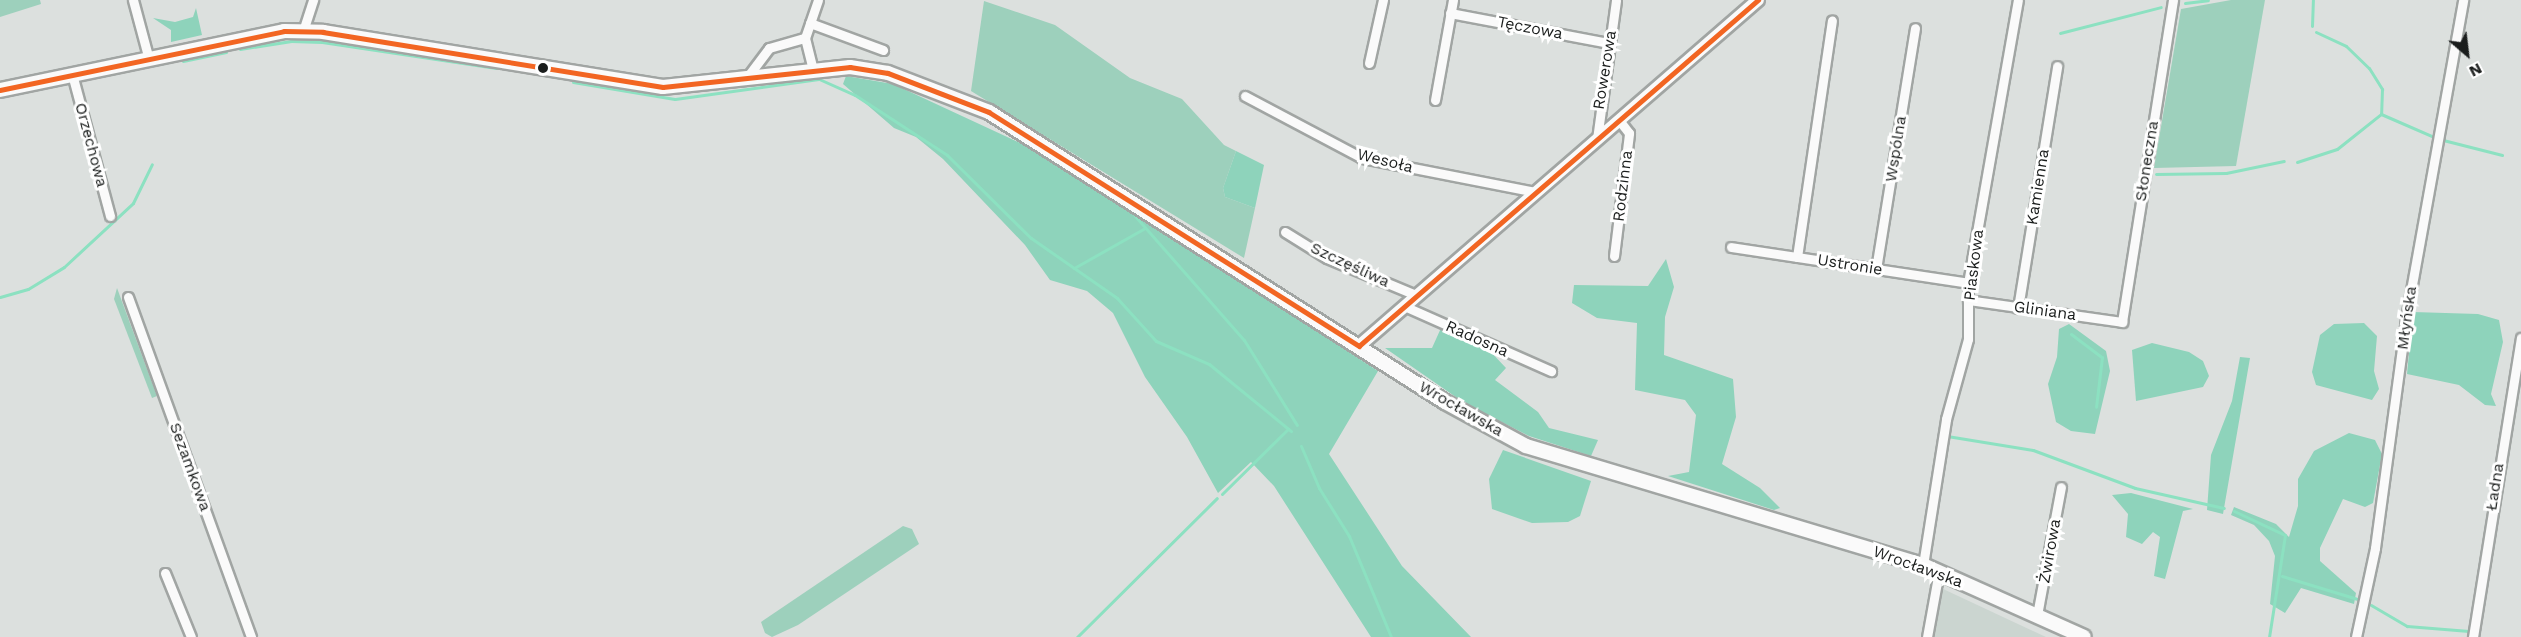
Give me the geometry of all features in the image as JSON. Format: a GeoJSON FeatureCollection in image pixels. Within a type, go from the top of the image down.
{"type":"FeatureCollection","features":[{"type":"Feature","properties":{"kind":"main road","name":"Wrocławska"},"geometry":{"type":"LineString","coordinates":[[0,90],[244,36],[303,31],[663,87],[850,67],[888,72],[989,112],[1445,402],[1526,446],[1923,565],[2084,637]]}},
{"type":"Feature","properties":{"kind":"street"},"geometry":{"type":"LineString","coordinates":[[133,0],[148,56]]}},
{"type":"Feature","properties":{"kind":"street"},"geometry":{"type":"LineString","coordinates":[[303,31],[313,0]]}},
{"type":"Feature","properties":{"kind":"street"},"geometry":{"type":"LineString","coordinates":[[813,70],[805,38],[818,0]]}},
{"type":"Feature","properties":{"kind":"street"},"geometry":{"type":"LineString","coordinates":[[1369,63],[1383,0]]}},
{"type":"Feature","properties":{"kind":"street"},"geometry":{"type":"LineString","coordinates":[[1435,100],[1453,0]]}},
{"type":"Feature","properties":{"kind":"street","name":"Rowerowa"},"geometry":{"type":"LineString","coordinates":[[1597,139],[1616,0]]}},
{"type":"Feature","properties":{"kind":"street"},"geometry":{"type":"LineString","coordinates":[[1359,346],[1758,0]]}},
{"type":"Feature","properties":{"kind":"street","name":"Piaskowa"},"geometry":{"type":"LineString","coordinates":[[1923,565],[1946,419],[1968,339],[1968,283],[2018,0]]}},
{"type":"Feature","properties":{"kind":"street","name":"Słoneczna"},"geometry":{"type":"LineString","coordinates":[[2121,322],[2173,0]]}},
{"type":"Feature","properties":{"kind":"street","name":"Młyńska"},"geometry":{"type":"LineString","coordinates":[[2356,637],[2375,548],[2406,318],[2463,0]]}},
{"type":"Feature","properties":{"kind":"street","name":"Tęczowa"},"geometry":{"type":"LineString","coordinates":[[1450,13],[1609,43]]}},
{"type":"Feature","properties":{"kind":"street"},"geometry":{"type":"LineString","coordinates":[[1797,257],[1832,21]]}},
{"type":"Feature","properties":{"kind":"street"},"geometry":{"type":"LineString","coordinates":[[810,23],[883,50]]}},
{"type":"Feature","properties":{"kind":"street","name":"Wspólna"},"geometry":{"type":"LineString","coordinates":[[1876,269],[1915,28]]}},
{"type":"Feature","properties":{"kind":"street"},"geometry":{"type":"LineString","coordinates":[[745,80],[770,48],[805,38]]}},
{"type":"Feature","properties":{"kind":"street","name":"Kamienna"},"geometry":{"type":"LineString","coordinates":[[2018,308],[2057,66]]}},
{"type":"Feature","properties":{"kind":"street","name":"Orzechowa"},"geometry":{"type":"LineString","coordinates":[[72,74],[110,216]]}},
{"type":"Feature","properties":{"kind":"street","name":"Wesoła"},"geometry":{"type":"LineString","coordinates":[[1245,96],[1362,158],[1536,192]]}},
{"type":"Feature","properties":{"kind":"street","name":"Rodzinna"},"geometry":{"type":"LineString","coordinates":[[1614,256],[1629,133],[1619,120]]}},
{"type":"Feature","properties":{"kind":"street","name":"Szczęśliwa"},"geometry":{"type":"LineString","coordinates":[[1285,232],[1327,258],[1416,295]]}},
{"type":"Feature","properties":{"kind":"street","name":"Ustronie"},"geometry":{"type":"LineString","coordinates":[[1731,247],[1968,283]]}},
{"type":"Feature","properties":{"kind":"street","name":"Sezamkowa"},"geometry":{"type":"LineString","coordinates":[[128,297],[252,637]]}},
{"type":"Feature","properties":{"kind":"street","name":"Gliniana"},"geometry":{"type":"LineString","coordinates":[[1968,300],[2121,322]]}},
{"type":"Feature","properties":{"kind":"street","name":"Radosna"},"geometry":{"type":"LineString","coordinates":[[1404,306],[1551,371]]}},
{"type":"Feature","properties":{"kind":"street","name":"Ładna"},"geometry":{"type":"LineString","coordinates":[[2473,637],[2521,338]]}},
{"type":"Feature","properties":{"kind":"street","name":"Żwirowa"},"geometry":{"type":"LineString","coordinates":[[2037,615],[2061,487]]}},
{"type":"Feature","properties":{"kind":"street"},"geometry":{"type":"LineString","coordinates":[[1927,637],[1939,571]]}},
{"type":"Feature","properties":{"kind":"street"},"geometry":{"type":"LineString","coordinates":[[165,573],[191,637]]}},
{"type":"Feature","properties":{"kind":"shaded area"},"geometry":{"type":"Polygon","coordinates":[[[1941,588],[2046,637],[1932,637],[1941,588]]]}},
{"type":"Feature","properties":{"kind":"green space"},"geometry":{"type":"Polygon","coordinates":[[[0,0],[40,0],[41,4],[0,17],[0,0]]]}},
{"type":"Feature","properties":{"kind":"green space"},"geometry":{"type":"Polygon","coordinates":[[[2231,0],[2265,0],[2236,166],[2154,168],[2181,9],[2231,0]]]}},
{"type":"Feature","properties":{"kind":"green space"},"geometry":{"type":"Polygon","coordinates":[[[984,1],[1055,25],[1130,78],[1182,99],[1224,145],[1236,151],[1223,188],[1225,197],[1255,208],[1244,258],[971,91],[984,1]]]}},
{"type":"Feature","properties":{"kind":"green space"},"geometry":{"type":"Polygon","coordinates":[[[196,8],[202,35],[171,42],[171,30],[153,18],[175,22],[193,17],[196,8]]]}},
{"type":"Feature","properties":{"kind":"green space"},"geometry":{"type":"Polygon","coordinates":[[[846,76],[893,84],[1042,153],[1343,344],[1341,347],[1378,371],[1329,454],[1402,566],[1471,637],[1371,637],[1274,486],[1251,462],[1218,493],[1187,437],[1145,377],[1113,313],[1087,291],[1050,280],[1025,245],[943,159],[916,137],[894,128],[843,84],[846,76]]]}},
{"type":"Feature","properties":{"kind":"green space"},"geometry":{"type":"Polygon","coordinates":[[[1236,151],[1264,165],[1255,208],[1225,197],[1223,188],[1236,151]]]}},
{"type":"Feature","properties":{"kind":"green space"},"geometry":{"type":"Polygon","coordinates":[[[1666,259],[1674,287],[1665,317],[1664,355],[1733,379],[1736,417],[1722,464],[1760,488],[1780,508],[1774,510],[1668,476],[1689,472],[1696,415],[1685,400],[1635,390],[1637,323],[1597,318],[1572,303],[1574,285],[1648,286],[1666,259]]]}},
{"type":"Feature","properties":{"kind":"green space"},"geometry":{"type":"Polygon","coordinates":[[[117,288],[157,396],[152,398],[114,299],[117,288]]]}},
{"type":"Feature","properties":{"kind":"green space"},"geometry":{"type":"Polygon","coordinates":[[[2413,312],[2478,314],[2499,320],[2503,342],[2491,394],[2496,406],[2485,405],[2459,385],[2407,374],[2413,312]]]}},
{"type":"Feature","properties":{"kind":"green space"},"geometry":{"type":"Polygon","coordinates":[[[2364,323],[2377,336],[2374,371],[2379,389],[2372,400],[2316,385],[2312,372],[2320,335],[2334,324],[2364,323]]]}},
{"type":"Feature","properties":{"kind":"green space"},"geometry":{"type":"Polygon","coordinates":[[[2069,324],[2106,351],[2110,371],[2095,434],[2071,431],[2056,422],[2048,384],[2057,357],[2059,329],[2069,324]]]}},
{"type":"Feature","properties":{"kind":"green space"},"geometry":{"type":"Polygon","coordinates":[[[1441,328],[1489,350],[1506,368],[1495,380],[1538,412],[1549,428],[1598,440],[1591,456],[1529,436],[1463,402],[1385,348],[1432,348],[1441,328]]]}},
{"type":"Feature","properties":{"kind":"green space"},"geometry":{"type":"Polygon","coordinates":[[[2152,343],[2189,352],[2203,361],[2209,376],[2203,387],[2136,401],[2132,350],[2152,343]]]}},
{"type":"Feature","properties":{"kind":"green space"},"geometry":{"type":"Polygon","coordinates":[[[2240,357],[2250,358],[2223,514],[2207,510],[2211,455],[2232,401],[2240,357]]]}},
{"type":"Feature","properties":{"kind":"green space"},"geometry":{"type":"Polygon","coordinates":[[[2349,433],[2375,440],[2382,454],[2373,503],[2365,507],[2343,499],[2320,548],[2320,561],[2356,593],[2354,604],[2301,588],[2285,613],[2270,604],[2275,556],[2269,541],[2254,525],[2231,515],[2234,507],[2276,524],[2289,537],[2298,506],[2298,479],[2314,451],[2349,433]]]}},
{"type":"Feature","properties":{"kind":"green space"},"geometry":{"type":"Polygon","coordinates":[[[1503,450],[1591,481],[1580,516],[1568,522],[1532,523],[1492,509],[1489,479],[1503,450]]]}},
{"type":"Feature","properties":{"kind":"green space"},"geometry":{"type":"Polygon","coordinates":[[[2131,493],[2193,509],[2183,511],[2165,579],[2154,576],[2160,537],[2153,532],[2142,544],[2126,537],[2128,514],[2112,495],[2131,493]]]}},
{"type":"Feature","properties":{"kind":"green space"},"geometry":{"type":"Polygon","coordinates":[[[903,526],[912,529],[919,544],[798,625],[772,637],[765,633],[761,622],[903,526]]]}},
{"type":"Feature","properties":{"kind":"waterway"},"geometry":{"type":"LineString","coordinates":[[2185,3],[2208,0]]}},
{"type":"Feature","properties":{"kind":"waterway"},"geometry":{"type":"LineString","coordinates":[[2312,26],[2313,0]]}},
{"type":"Feature","properties":{"kind":"waterway"},"geometry":{"type":"LineString","coordinates":[[2060,33],[2161,7]]}},
{"type":"Feature","properties":{"kind":"waterway"},"geometry":{"type":"LineString","coordinates":[[2316,32],[2346,46],[2369,68],[2382,89],[2381,114]]}},
{"type":"Feature","properties":{"kind":"waterway"},"geometry":{"type":"LineString","coordinates":[[240,49],[291,41],[322,42],[496,68]]}},
{"type":"Feature","properties":{"kind":"waterway"},"geometry":{"type":"LineString","coordinates":[[183,61],[226,52]]}},
{"type":"Feature","properties":{"kind":"waterway"},"geometry":{"type":"LineString","coordinates":[[573,82],[675,99],[819,79],[855,95],[947,155],[1031,238],[1117,298],[1156,341],[1209,364],[1291,431]]}},
{"type":"Feature","properties":{"kind":"waterway"},"geometry":{"type":"LineString","coordinates":[[2297,162],[2337,149],[2381,114],[2434,137]]}},
{"type":"Feature","properties":{"kind":"waterway"},"geometry":{"type":"LineString","coordinates":[[2443,140],[2502,155]]}},
{"type":"Feature","properties":{"kind":"waterway"},"geometry":{"type":"LineString","coordinates":[[2156,174],[2226,173],[2284,161]]}},
{"type":"Feature","properties":{"kind":"waterway"},"geometry":{"type":"LineString","coordinates":[[0,297],[28,289],[64,267],[133,203],[152,164]]}},
{"type":"Feature","properties":{"kind":"waterway"},"geometry":{"type":"LineString","coordinates":[[1135,216],[1244,340],[1297,425]]}},
{"type":"Feature","properties":{"kind":"waterway"},"geometry":{"type":"LineString","coordinates":[[1074,268],[1145,228]]}},
{"type":"Feature","properties":{"kind":"waterway"},"geometry":{"type":"LineString","coordinates":[[2071,334],[2102,357],[2096,407]]}},
{"type":"Feature","properties":{"kind":"waterway"},"geometry":{"type":"LineString","coordinates":[[1222,494],[1288,429]]}},
{"type":"Feature","properties":{"kind":"waterway"},"geometry":{"type":"LineString","coordinates":[[1947,436],[2033,450],[2135,488],[2224,508]]}},
{"type":"Feature","properties":{"kind":"waterway"},"geometry":{"type":"LineString","coordinates":[[1301,446],[1319,488],[1349,536],[1391,637]]}},
{"type":"Feature","properties":{"kind":"waterway"},"geometry":{"type":"LineString","coordinates":[[1077,637],[1217,498]]}},
{"type":"Feature","properties":{"kind":"waterway"},"geometry":{"type":"LineString","coordinates":[[2234,511],[2285,535],[2269,637]]}},
{"type":"Feature","properties":{"kind":"waterway"},"geometry":{"type":"LineString","coordinates":[[2282,576],[2357,599]]}},
{"type":"Feature","properties":{"kind":"waterway"},"geometry":{"type":"LineString","coordinates":[[2371,605],[2407,626],[2469,631]]}},
{"type":"Feature","properties":{"kind":"transit line"},"geometry":{"type":"LineString","coordinates":[[0,90],[284,31],[323,32],[663,87],[850,67],[888,73],[989,112],[1359,346],[1758,0]]}}]}
